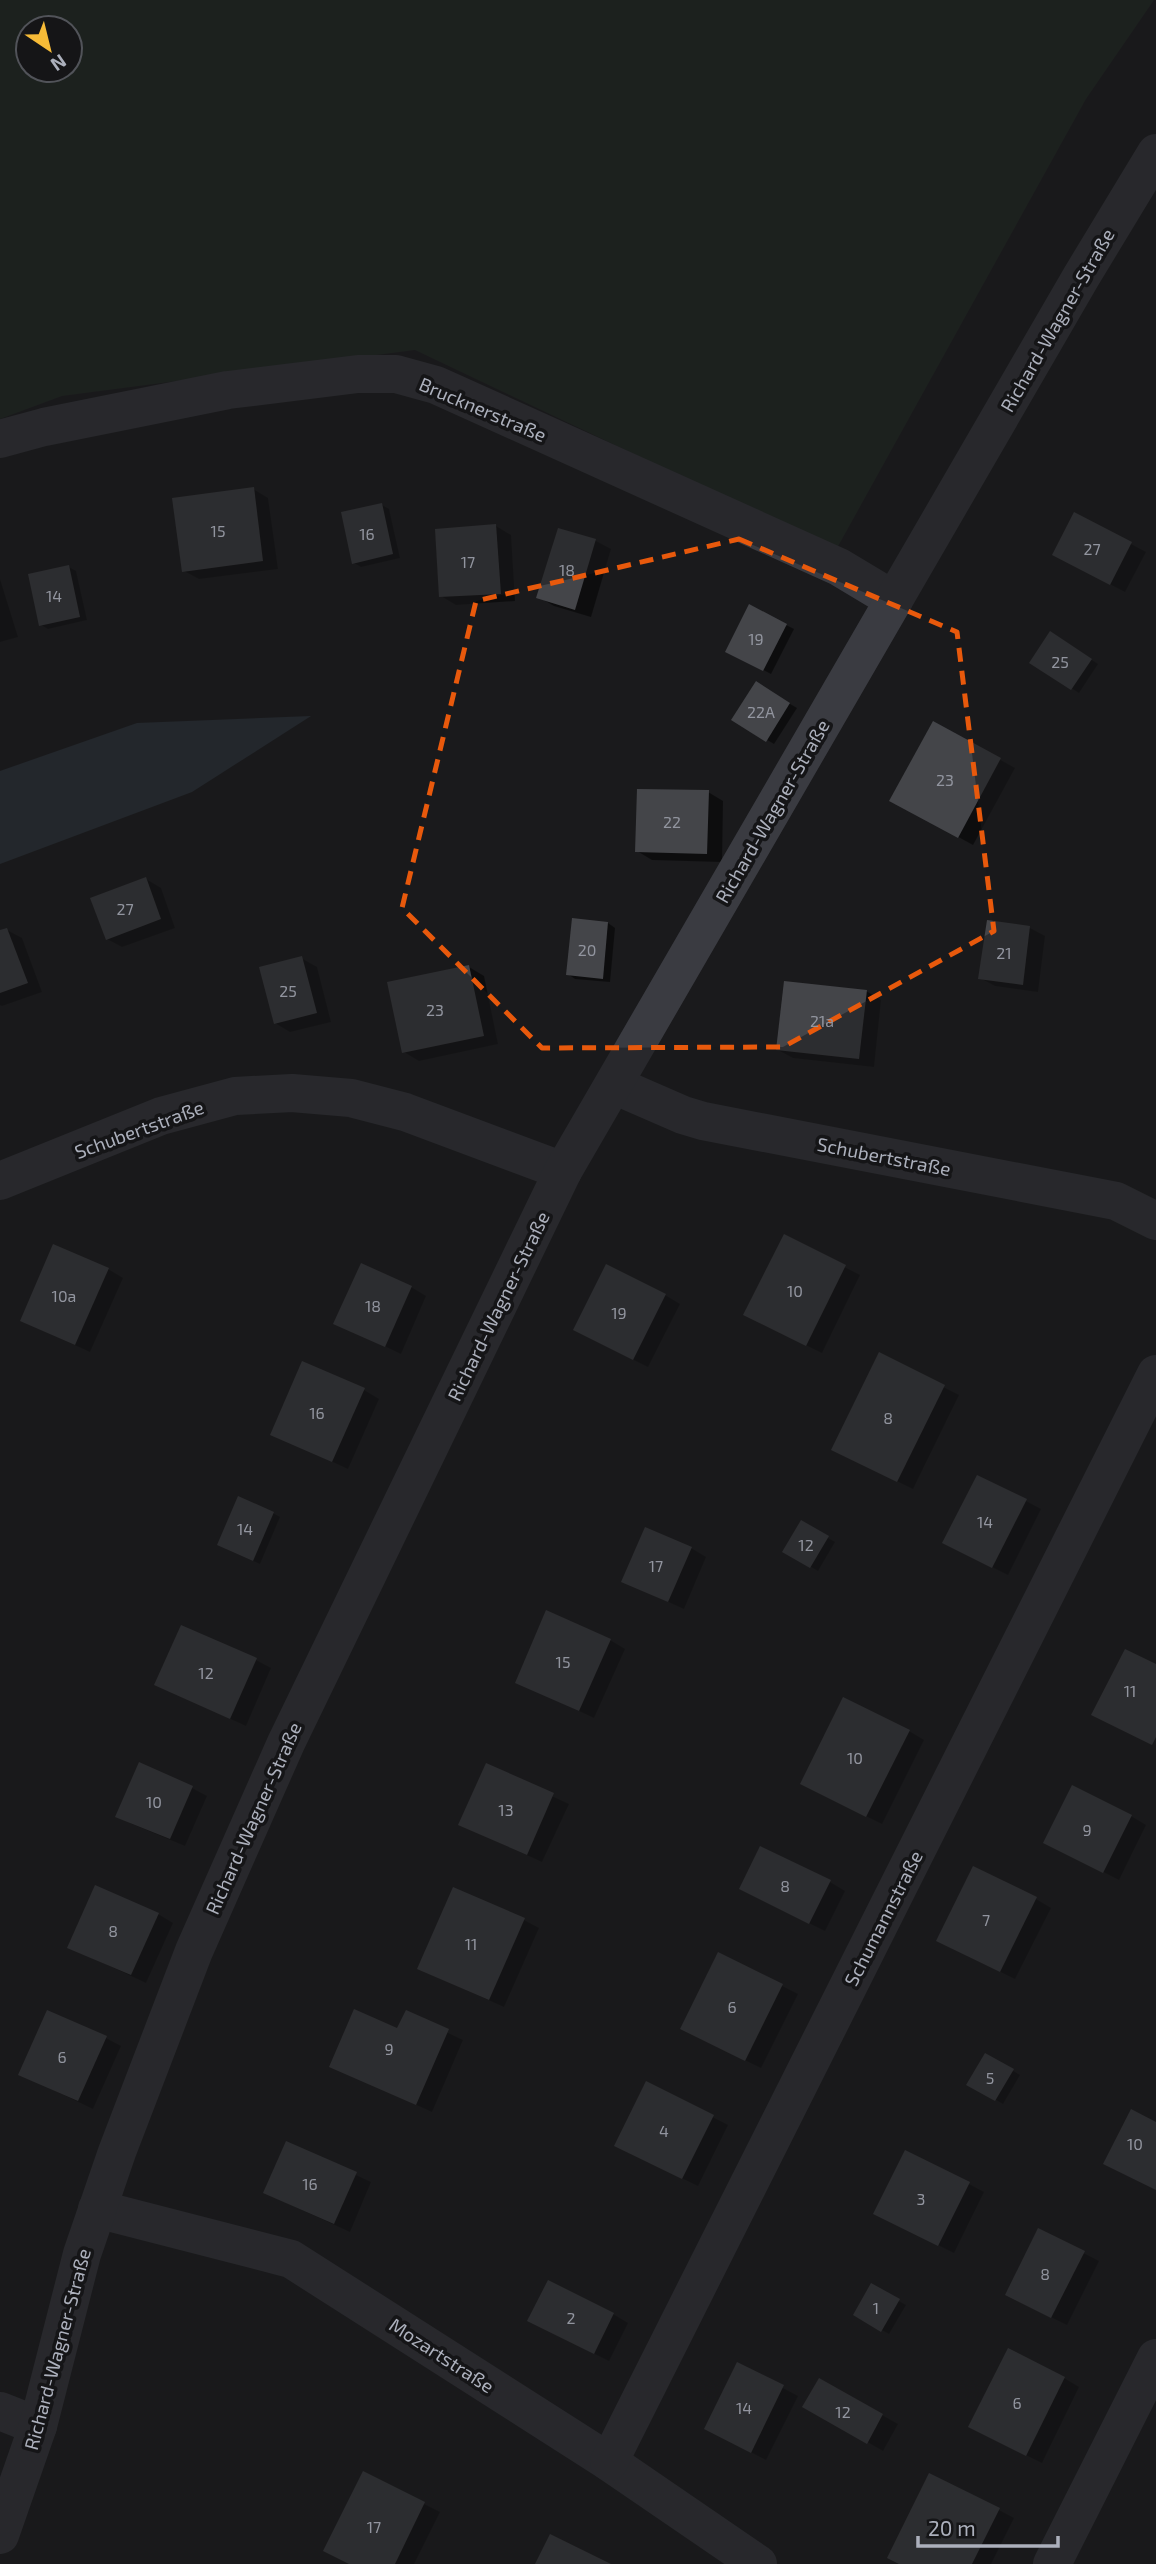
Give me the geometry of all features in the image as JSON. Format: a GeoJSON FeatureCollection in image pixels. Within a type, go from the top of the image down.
{"type":"FeatureCollection","features":[{"type":"Feature","properties":{"kind":"street","name":"Richard-Wagner-Straße"},"geometry":{"type":"LineString","coordinates":[[0,2535],[38,2426],[82,2254],[194,1951],[286,1743],[563,1171],[1081,277],[1156,153]]}},
{"type":"Feature","properties":{"kind":"street","name":"Brucknerstraße"},"geometry":{"type":"LineString","coordinates":[[0,439],[44,427],[228,390],[358,374],[396,374],[436,385],[827,562],[894,600]]}},
{"type":"Feature","properties":{"kind":"street","name":"Schubertstraße"},"geometry":{"type":"LineString","coordinates":[[614,1085],[703,1121],[1116,1201],[1156,1221]]}},
{"type":"Feature","properties":{"kind":"street","name":"Schubertstraße"},"geometry":{"type":"LineString","coordinates":[[0,1181],[161,1116],[235,1097],[292,1093],[351,1098],[405,1112],[563,1171]]}},
{"type":"Feature","properties":{"kind":"street","name":"Schumannstraße"},"geometry":{"type":"LineString","coordinates":[[609,2462],[1156,1374]]}},
{"type":"Feature","properties":{"kind":"street","name":"Mozartstraße"},"geometry":{"type":"LineString","coordinates":[[97,2209],[291,2259],[609,2462],[758,2564]]}},
{"type":"Feature","properties":{"kind":"street"},"geometry":{"type":"LineString","coordinates":[[1052,2564],[1156,2358]]}},
{"type":"Feature","properties":{"kind":"street"},"geometry":{"type":"LineString","coordinates":[[0,2411],[38,2426]]}},
{"type":"Feature","properties":{"kind":"highlighted area"},"geometry":{"type":"Polygon","coordinates":[[[739,539],[957,632],[994,931],[783,1047],[542,1048],[402,908],[476,601],[739,539]]]}},
{"type":"Feature","properties":{"kind":"shaded area"},"geometry":{"type":"Polygon","coordinates":[[[0,0],[1154,0],[1086,99],[836,550],[415,350],[62,396],[0,419],[0,0]]]}},
{"type":"Feature","properties":{"kind":"shaded area"},"geometry":{"type":"Polygon","coordinates":[[[311,716],[192,792],[0,864],[0,771],[137,723],[311,716]]]}},
{"type":"Feature","properties":{"kind":"building"},"geometry":{"type":"Polygon","coordinates":[[[254,487],[263,561],[182,572],[172,498],[254,487]]]}},
{"type":"Feature","properties":{"kind":"building"},"geometry":{"type":"Polygon","coordinates":[[[382,503],[393,554],[352,564],[341,512],[382,503]]]}},
{"type":"Feature","properties":{"kind":"building"},"geometry":{"type":"Polygon","coordinates":[[[1074,512],[1132,542],[1110,585],[1052,555],[1074,512]]]}},
{"type":"Feature","properties":{"kind":"building"},"geometry":{"type":"Polygon","coordinates":[[[496,524],[501,594],[439,597],[435,529],[496,524]]]}},
{"type":"Feature","properties":{"kind":"building"},"geometry":{"type":"Polygon","coordinates":[[[558,528],[596,539],[575,610],[536,598],[558,528]]]}},
{"type":"Feature","properties":{"kind":"building"},"geometry":{"type":"Polygon","coordinates":[[[69,565],[80,617],[39,626],[28,574],[69,565]]]}},
{"type":"Feature","properties":{"kind":"building"},"geometry":{"type":"Polygon","coordinates":[[[749,604],[787,624],[763,671],[725,652],[749,604]]]}},
{"type":"Feature","properties":{"kind":"building"},"geometry":{"type":"Polygon","coordinates":[[[1050,631],[1092,659],[1071,690],[1029,663],[1050,631]]]}},
{"type":"Feature","properties":{"kind":"building"},"geometry":{"type":"Polygon","coordinates":[[[756,681],[790,703],[766,742],[731,720],[756,681]]]}},
{"type":"Feature","properties":{"kind":"building"},"geometry":{"type":"Polygon","coordinates":[[[933,721],[1001,758],[958,838],[889,801],[933,721]]]}},
{"type":"Feature","properties":{"kind":"building"},"geometry":{"type":"Polygon","coordinates":[[[637,789],[709,790],[707,854],[635,852],[637,789]]]}},
{"type":"Feature","properties":{"kind":"building"},"geometry":{"type":"Polygon","coordinates":[[[146,877],[161,919],[106,940],[90,898],[146,877]]]}},
{"type":"Feature","properties":{"kind":"building"},"geometry":{"type":"Polygon","coordinates":[[[572,918],[608,922],[603,979],[566,975],[572,918]]]}},
{"type":"Feature","properties":{"kind":"building"},"geometry":{"type":"Polygon","coordinates":[[[987,920],[1030,926],[1023,985],[978,979],[987,920]]]}},
{"type":"Feature","properties":{"kind":"building"},"geometry":{"type":"Polygon","coordinates":[[[7,928],[28,983],[0,993],[0,930],[7,928]]]}},
{"type":"Feature","properties":{"kind":"building"},"geometry":{"type":"Polygon","coordinates":[[[302,956],[317,1013],[274,1024],[259,967],[302,956]]]}},
{"type":"Feature","properties":{"kind":"building"},"geometry":{"type":"Polygon","coordinates":[[[469,965],[484,1036],[402,1053],[387,982],[469,965]]]}},
{"type":"Feature","properties":{"kind":"building"},"geometry":{"type":"Polygon","coordinates":[[[784,981],[867,990],[859,1059],[776,1050],[784,981]]]}},
{"type":"Feature","properties":{"kind":"building"},"geometry":{"type":"Polygon","coordinates":[[[784,1234],[846,1265],[806,1346],[743,1315],[784,1234]]]}},
{"type":"Feature","properties":{"kind":"building"},"geometry":{"type":"Polygon","coordinates":[[[53,1244],[109,1268],[75,1345],[20,1321],[53,1244]]]}},
{"type":"Feature","properties":{"kind":"building"},"geometry":{"type":"Polygon","coordinates":[[[361,1263],[412,1286],[385,1347],[333,1324],[361,1263]]]}},
{"type":"Feature","properties":{"kind":"building"},"geometry":{"type":"Polygon","coordinates":[[[606,1264],[666,1294],[633,1360],[573,1330],[606,1264]]]}},
{"type":"Feature","properties":{"kind":"building"},"geometry":{"type":"Polygon","coordinates":[[[879,1352],[945,1385],[897,1482],[831,1450],[879,1352]]]}},
{"type":"Feature","properties":{"kind":"building"},"geometry":{"type":"Polygon","coordinates":[[[302,1361],[365,1388],[332,1462],[270,1435],[302,1361]]]}},
{"type":"Feature","properties":{"kind":"building"},"geometry":{"type":"Polygon","coordinates":[[[977,1475],[1027,1499],[992,1568],[942,1543],[977,1475]]]}},
{"type":"Feature","properties":{"kind":"building"},"geometry":{"type":"Polygon","coordinates":[[[238,1496],[274,1512],[253,1561],[217,1545],[238,1496]]]}},
{"type":"Feature","properties":{"kind":"building"},"geometry":{"type":"Polygon","coordinates":[[[801,1520],[829,1536],[810,1568],[782,1552],[801,1520]]]}},
{"type":"Feature","properties":{"kind":"building"},"geometry":{"type":"Polygon","coordinates":[[[645,1527],[692,1547],[668,1602],[621,1582],[645,1527]]]}},
{"type":"Feature","properties":{"kind":"building"},"geometry":{"type":"Polygon","coordinates":[[[546,1610],[611,1639],[579,1711],[515,1683],[546,1610]]]}},
{"type":"Feature","properties":{"kind":"building"},"geometry":{"type":"Polygon","coordinates":[[[181,1625],[257,1658],[230,1719],[154,1685],[181,1625]]]}},
{"type":"Feature","properties":{"kind":"building"},"geometry":{"type":"Polygon","coordinates":[[[1125,1649],[1156,1664],[1156,1737],[1152,1745],[1091,1715],[1125,1649]]]}},
{"type":"Feature","properties":{"kind":"building"},"geometry":{"type":"Polygon","coordinates":[[[843,1697],[910,1730],[866,1817],[800,1784],[843,1697]]]}},
{"type":"Feature","properties":{"kind":"building"},"geometry":{"type":"Polygon","coordinates":[[[139,1762],[193,1786],[170,1839],[115,1817],[139,1762]]]}},
{"type":"Feature","properties":{"kind":"building"},"geometry":{"type":"Polygon","coordinates":[[[486,1763],[554,1793],[527,1855],[458,1825],[486,1763]]]}},
{"type":"Feature","properties":{"kind":"building"},"geometry":{"type":"Polygon","coordinates":[[[1072,1785],[1132,1815],[1103,1873],[1043,1843],[1072,1785]]]}},
{"type":"Feature","properties":{"kind":"building"},"geometry":{"type":"Polygon","coordinates":[[[760,1846],[831,1880],[809,1924],[739,1889],[760,1846]]]}},
{"type":"Feature","properties":{"kind":"building"},"geometry":{"type":"Polygon","coordinates":[[[973,1866],[1037,1897],[1000,1972],[936,1941],[973,1866]]]}},
{"type":"Feature","properties":{"kind":"building"},"geometry":{"type":"Polygon","coordinates":[[[95,1885],[159,1913],[131,1975],[67,1948],[95,1885]]]}},
{"type":"Feature","properties":{"kind":"building"},"geometry":{"type":"Polygon","coordinates":[[[453,1887],[525,1918],[489,2000],[417,1969],[453,1887]]]}},
{"type":"Feature","properties":{"kind":"building"},"geometry":{"type":"Polygon","coordinates":[[[718,1952],[783,1984],[745,2061],[680,2029],[718,1952]]]}},
{"type":"Feature","properties":{"kind":"building"},"geometry":{"type":"Polygon","coordinates":[[[354,2009],[397,2028],[406,2010],[449,2029],[416,2105],[329,2067],[354,2009]]]}},
{"type":"Feature","properties":{"kind":"building"},"geometry":{"type":"Polygon","coordinates":[[[47,2010],[107,2036],[78,2101],[18,2075],[47,2010]]]}},
{"type":"Feature","properties":{"kind":"building"},"geometry":{"type":"Polygon","coordinates":[[[985,2053],[1014,2069],[995,2101],[966,2085],[985,2053]]]}},
{"type":"Feature","properties":{"kind":"building"},"geometry":{"type":"Polygon","coordinates":[[[646,2081],[714,2115],[682,2179],[614,2146],[646,2081]]]}},
{"type":"Feature","properties":{"kind":"building"},"geometry":{"type":"Polygon","coordinates":[[[1131,2109],[1156,2122],[1156,2190],[1103,2164],[1131,2109]]]}},
{"type":"Feature","properties":{"kind":"building"},"geometry":{"type":"Polygon","coordinates":[[[286,2141],[357,2172],[334,2224],[263,2193],[286,2141]]]}},
{"type":"Feature","properties":{"kind":"building"},"geometry":{"type":"Polygon","coordinates":[[[905,2150],[970,2182],[938,2246],[873,2214],[905,2150]]]}},
{"type":"Feature","properties":{"kind":"building"},"geometry":{"type":"Polygon","coordinates":[[[1038,2228],[1085,2251],[1051,2318],[1005,2295],[1038,2228]]]}},
{"type":"Feature","properties":{"kind":"building"},"geometry":{"type":"Polygon","coordinates":[[[548,2280],[614,2313],[594,2354],[527,2321],[548,2280]]]}},
{"type":"Feature","properties":{"kind":"building"},"geometry":{"type":"Polygon","coordinates":[[[871,2283],[900,2299],[881,2332],[853,2315],[871,2283]]]}},
{"type":"Feature","properties":{"kind":"building"},"geometry":{"type":"Polygon","coordinates":[[[1008,2348],[1065,2377],[1026,2456],[968,2427],[1008,2348]]]}},
{"type":"Feature","properties":{"kind":"building"},"geometry":{"type":"Polygon","coordinates":[[[737,2362],[784,2385],[751,2453],[704,2429],[737,2362]]]}},
{"type":"Feature","properties":{"kind":"building"},"geometry":{"type":"Polygon","coordinates":[[[819,2378],[883,2414],[867,2444],[802,2407],[819,2378]]]}},
{"type":"Feature","properties":{"kind":"building"},"geometry":{"type":"Polygon","coordinates":[[[363,2471],[425,2502],[395,2564],[349,2564],[323,2551],[363,2471]]]}},
{"type":"Feature","properties":{"kind":"building"},"geometry":{"type":"Polygon","coordinates":[[[929,2473],[1000,2508],[972,2564],[899,2564],[887,2558],[929,2473]]]}},
{"type":"Feature","properties":{"kind":"building"},"geometry":{"type":"Polygon","coordinates":[[[550,2534],[611,2564],[535,2564],[550,2534]]]}}]}
